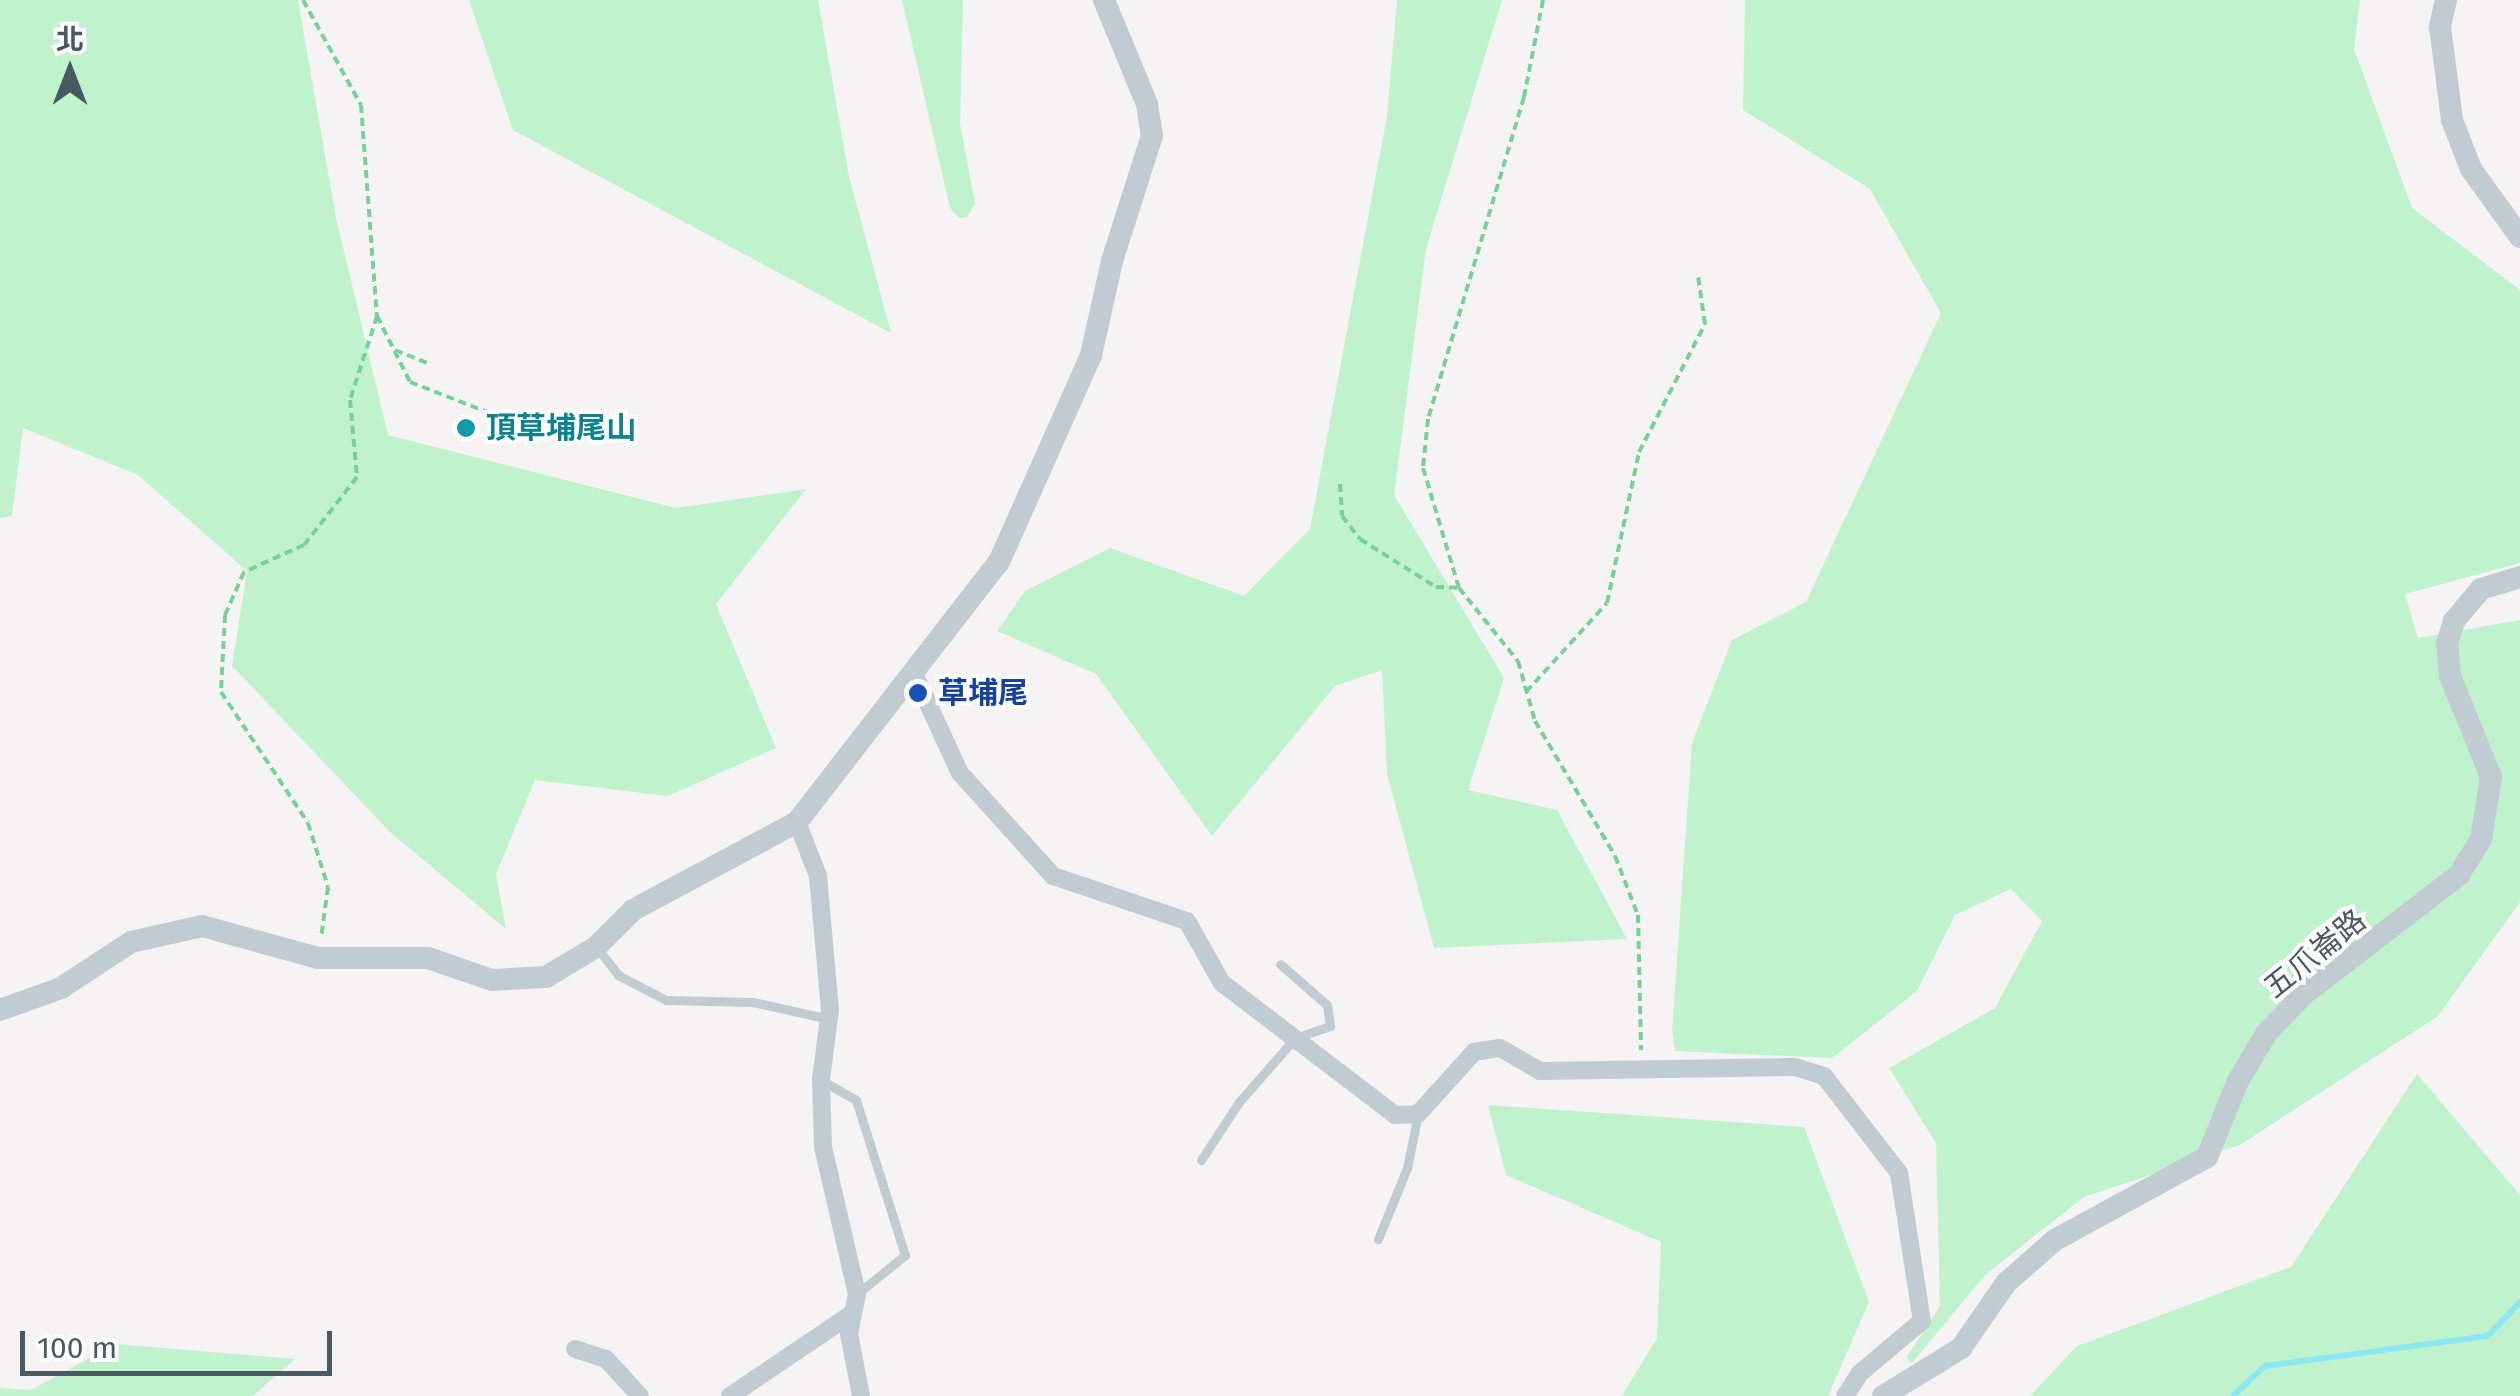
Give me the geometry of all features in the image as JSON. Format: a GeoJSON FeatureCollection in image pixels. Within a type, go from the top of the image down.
{"type":"FeatureCollection","features":[{"type":"Feature","properties":{"kind":"street"},"geometry":{"type":"LineString","coordinates":[[0,1010],[61,988],[132,942],[202,926],[318,958],[428,958],[492,980],[546,977],[596,947],[633,910],[797,822],[999,562],[1091,355],[1112,261],[1145,171],[1152,136],[1147,104],[1104,0]]}},
{"type":"Feature","properties":{"kind":"street"},"geometry":{"type":"LineString","coordinates":[[2446,0],[2440,27],[2452,120],[2470,169],[2520,237]]}},
{"type":"Feature","properties":{"kind":"street","name":"五爪崙路"},"geometry":{"type":"LineString","coordinates":[[1883,1396],[1961,1348],[2006,1282],[2056,1240],[2207,1156],[2238,1081],[2266,1034],[2304,995],[2459,874],[2480,839],[2491,777],[2450,676],[2447,643],[2454,621],[2480,589],[2520,576]]}},
{"type":"Feature","properties":{"kind":"street"},"geometry":{"type":"LineString","coordinates":[[913,672],[960,773],[1054,876],[1186,921],[1222,982],[1395,1115],[1418,1114],[1474,1052],[1500,1048],[1540,1071],[1795,1067],[1824,1076],[1899,1173],[1922,1321],[1860,1372],[1845,1396]]}},
{"type":"Feature","properties":{"kind":"street"},"geometry":{"type":"LineString","coordinates":[[797,822],[818,876],[829,1019],[821,1080],[828,1189],[855,1304],[849,1334],[861,1396]]}},
{"type":"Feature","properties":{"kind":"street"},"geometry":{"type":"LineString","coordinates":[[730,1396],[855,1304]]}},
{"type":"Feature","properties":{"kind":"street"},"geometry":{"type":"LineString","coordinates":[[575,1349],[606,1359],[640,1396]]}},
{"type":"Feature","properties":{"kind":"lane"},"geometry":{"type":"LineString","coordinates":[[596,947],[618,974],[666,1000],[753,1002],[829,1019]]}},
{"type":"Feature","properties":{"kind":"lane"},"geometry":{"type":"LineString","coordinates":[[1201,1160],[1239,1102],[1294,1038],[1330,1026],[1327,1006],[1280,964]]}},
{"type":"Feature","properties":{"kind":"lane"},"geometry":{"type":"LineString","coordinates":[[821,1080],[856,1100],[905,1255],[855,1304]]}},
{"type":"Feature","properties":{"kind":"lane"},"geometry":{"type":"LineString","coordinates":[[1378,1239],[1406,1168],[1418,1114]]}},
{"type":"Feature","properties":{"kind":"path"},"geometry":{"type":"LineString","coordinates":[[303,0],[361,104],[376,316],[350,400],[358,477],[304,545],[244,572],[224,615],[222,692],[308,823],[328,887],[318,958]]}},
{"type":"Feature","properties":{"kind":"path"},"geometry":{"type":"LineString","coordinates":[[1543,0],[1524,97],[1428,419],[1423,468],[1460,588],[1518,662],[1535,721],[1614,856],[1638,915],[1642,1070]]}},
{"type":"Feature","properties":{"kind":"path"},"geometry":{"type":"LineString","coordinates":[[1526,692],[1607,602],[1639,452],[1705,324],[1698,276]]}},
{"type":"Feature","properties":{"kind":"path"},"geometry":{"type":"LineString","coordinates":[[376,316],[410,382],[521,425]]}},
{"type":"Feature","properties":{"kind":"path"},"geometry":{"type":"LineString","coordinates":[[396,350],[403,348],[429,364]]}},
{"type":"Feature","properties":{"kind":"path"},"geometry":{"type":"LineString","coordinates":[[1340,484],[1342,516],[1360,538],[1436,587],[1460,588]]}},
{"type":"Feature","properties":{"kind":"green space"},"geometry":{"type":"Polygon","coordinates":[[[0,0],[298,0],[336,218],[388,435],[676,508],[806,489],[716,604],[776,748],[668,796],[535,780],[496,874],[506,929],[390,832],[232,666],[247,571],[138,475],[23,428],[12,516],[0,518],[0,0]]]}},
{"type":"Feature","properties":{"kind":"green space"},"geometry":{"type":"Polygon","coordinates":[[[469,0],[818,0],[849,176],[891,333],[513,130],[469,0]]]}},
{"type":"Feature","properties":{"kind":"green space"},"geometry":{"type":"Polygon","coordinates":[[[902,0],[963,0],[960,124],[975,204],[967,217],[959,218],[950,208],[902,0]]]}},
{"type":"Feature","properties":{"kind":"green space"},"geometry":{"type":"Polygon","coordinates":[[[1397,0],[1502,0],[1426,249],[1394,495],[1504,678],[1468,790],[1557,810],[1627,939],[1434,948],[1387,774],[1382,670],[1335,686],[1212,836],[1096,674],[997,631],[1025,591],[1110,548],[1244,596],[1310,529],[1387,116],[1397,0]]]}},
{"type":"Feature","properties":{"kind":"green space"},"geometry":{"type":"Polygon","coordinates":[[[1745,0],[2360,0],[2354,49],[2412,208],[2520,290],[2520,563],[2405,594],[2418,638],[2520,620],[2520,902],[2438,1016],[2240,1145],[2084,1197],[1986,1274],[1912,1363],[1906,1358],[1940,1306],[1936,1143],[1889,1068],[1995,1008],[2042,921],[2011,889],[1955,915],[1917,991],[1832,1058],[1675,1051],[1672,1031],[1692,743],[1732,640],[1806,602],[1941,313],[1870,189],[1743,110],[1745,0]]]}},
{"type":"Feature","properties":{"kind":"green space"},"geometry":{"type":"Polygon","coordinates":[[[2417,1074],[2520,1195],[2520,1396],[2030,1396],[2077,1346],[2291,1267],[2417,1074]]]}},
{"type":"Feature","properties":{"kind":"green space"},"geometry":{"type":"Polygon","coordinates":[[[1488,1105],[1804,1127],[1869,1302],[1828,1396],[1622,1396],[1657,1338],[1661,1242],[1506,1175],[1488,1105]]]}},
{"type":"Feature","properties":{"kind":"green space"},"geometry":{"type":"Polygon","coordinates":[[[115,1344],[295,1359],[253,1396],[0,1396],[0,1388],[31,1390],[115,1344]]]}},
{"type":"Feature","properties":{"kind":"waterway"},"geometry":{"type":"LineString","coordinates":[[2233,1396],[2265,1366],[2488,1336],[2520,1302]]}},
{"type":"Feature","properties":{"kind":"place","name":"頂草埔尾山"},"geometry":{"type":"Point","coordinates":[466,428]}},
{"type":"Feature","properties":{"kind":"place","name":"草埔尾"},"geometry":{"type":"Point","coordinates":[918,693]}}]}
